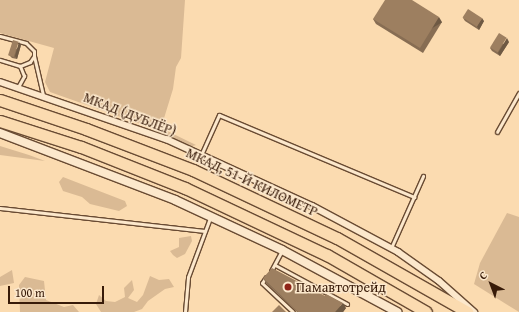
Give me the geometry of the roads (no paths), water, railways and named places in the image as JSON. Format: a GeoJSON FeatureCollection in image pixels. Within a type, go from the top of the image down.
{"type":"FeatureCollection","features":[{"type":"Feature","properties":{"kind":"highway","name":"МКАД, 51-Й КИЛОМЕТР"},"geometry":{"type":"LineString","coordinates":[[0,100],[129,145],[208,177],[337,238],[467,312]]}},
{"type":"Feature","properties":{"kind":"highway"},"geometry":{"type":"LineString","coordinates":[[0,121],[81,147],[185,188],[321,252],[426,312]]}},
{"type":"Feature","properties":{"kind":"street","name":"МКАД (ДУБЛЁР)"},"geometry":{"type":"LineString","coordinates":[[0,82],[43,95],[159,137],[312,206],[391,248],[439,281],[474,312]]}},
{"type":"Feature","properties":{"kind":"street"},"geometry":{"type":"LineString","coordinates":[[0,133],[94,168],[211,216],[282,250],[397,312]]}},
{"type":"Feature","properties":{"kind":"lane"},"geometry":{"type":"LineString","coordinates":[[0,36],[26,43],[34,51],[43,95]]}},
{"type":"Feature","properties":{"kind":"lane"},"geometry":{"type":"LineString","coordinates":[[0,60],[20,66],[30,62],[34,56]]}},
{"type":"Feature","properties":{"kind":"lane"},"geometry":{"type":"LineString","coordinates":[[18,87],[24,76],[20,66]]}},
{"type":"Feature","properties":{"kind":"lane"},"geometry":{"type":"LineString","coordinates":[[497,132],[519,93]]}},
{"type":"Feature","properties":{"kind":"lane"},"geometry":{"type":"LineString","coordinates":[[201,155],[219,115],[414,197]]}},
{"type":"Feature","properties":{"kind":"lane"},"geometry":{"type":"LineString","coordinates":[[391,248],[423,176]]}},
{"type":"Feature","properties":{"kind":"lane"},"geometry":{"type":"LineString","coordinates":[[0,208],[205,231]]}},
{"type":"Feature","properties":{"kind":"lane"},"geometry":{"type":"LineString","coordinates":[[185,312],[188,278],[211,216]]}},
{"type":"Feature","properties":{"kind":"lane"},"geometry":{"type":"LineString","coordinates":[[282,250],[275,265],[262,283],[293,312]]}},
{"type":"Feature","properties":{"kind":"lane"},"geometry":{"type":"LineString","coordinates":[[275,265],[347,304]]}},
{"type":"Feature","properties":{"kind":"place","name":"Памавтотрейд"},"geometry":{"type":"Point","coordinates":[288,287]}}]}
